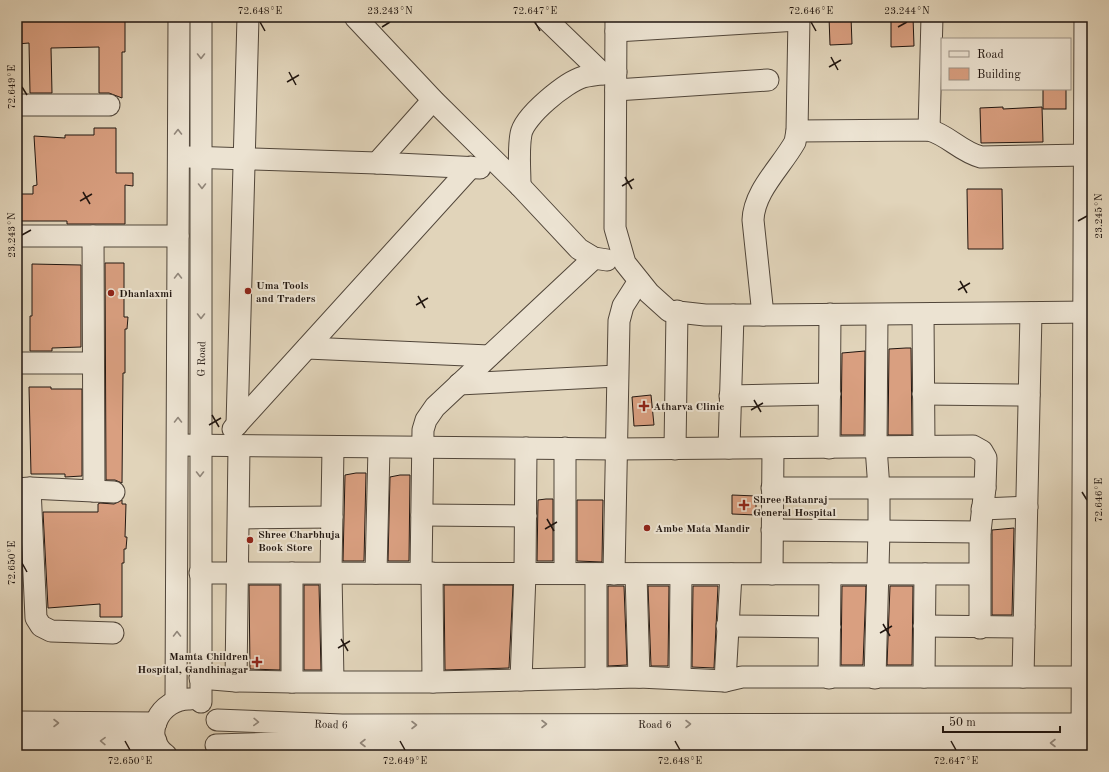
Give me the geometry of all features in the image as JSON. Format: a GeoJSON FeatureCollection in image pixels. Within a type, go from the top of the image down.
{"type":"FeatureCollection","features":[{"type":"Feature","properties":{"kind":"street","name":"G Road"},"geometry":{"type":"LineString","coordinates":[[176,701],[178,445],[178,17]]}},
{"type":"Feature","properties":{"kind":"street","name":"G Road"},"geometry":{"type":"LineString","coordinates":[[201,17],[202,158],[209,445],[200,573],[201,702]]}},
{"type":"Feature","properties":{"kind":"street"},"geometry":{"type":"LineString","coordinates":[[237,425],[248,17]]}},
{"type":"Feature","properties":{"kind":"street"},"geometry":{"type":"LineString","coordinates":[[355,17],[433,100],[520,186],[579,249],[594,258],[625,263]]}},
{"type":"Feature","properties":{"kind":"street"},"geometry":{"type":"LineString","coordinates":[[544,17],[612,79]]}},
{"type":"Feature","properties":{"kind":"street"},"geometry":{"type":"LineString","coordinates":[[929,130],[932,17]]}},
{"type":"Feature","properties":{"kind":"street"},"geometry":{"type":"LineString","coordinates":[[1086,17],[1085,155],[1088,312],[1082,677],[1087,734]]}},
{"type":"Feature","properties":{"kind":"street"},"geometry":{"type":"LineString","coordinates":[[763,315],[753,220],[754,209],[758,199],[788,155],[795,142],[797,131],[798,18],[616,24],[612,79],[615,228],[625,263],[648,293],[669,311],[705,315],[763,315],[830,314],[877,315],[1088,312]]}},
{"type":"Feature","properties":{"kind":"street"},"geometry":{"type":"LineString","coordinates":[[520,186],[521,133],[525,124],[532,115],[572,81],[583,77],[612,79],[768,80]]}},
{"type":"Feature","properties":{"kind":"street"},"geometry":{"type":"LineString","coordinates":[[377,163],[433,100]]}},
{"type":"Feature","properties":{"kind":"street"},"geometry":{"type":"LineString","coordinates":[[17,105],[109,105]]}},
{"type":"Feature","properties":{"kind":"street"},"geometry":{"type":"LineString","coordinates":[[797,131],[929,130],[944,135],[972,155],[980,157],[1085,155]]}},
{"type":"Feature","properties":{"kind":"street"},"geometry":{"type":"LineString","coordinates":[[178,157],[377,163],[503,169]]}},
{"type":"Feature","properties":{"kind":"street"},"geometry":{"type":"LineString","coordinates":[[209,445],[237,425],[470,167]]}},
{"type":"Feature","properties":{"kind":"street"},"geometry":{"type":"LineString","coordinates":[[17,236],[178,236]]}},
{"type":"Feature","properties":{"kind":"street"},"geometry":{"type":"LineString","coordinates":[[93,236],[93,363],[104,491],[23,489],[36,618],[41,626],[51,631],[113,633]]}},
{"type":"Feature","properties":{"kind":"street"},"geometry":{"type":"LineString","coordinates":[[432,682],[427,573],[422,515],[423,430],[426,420],[435,407],[594,258]]}},
{"type":"Feature","properties":{"kind":"street"},"geometry":{"type":"LineString","coordinates":[[596,678],[616,449],[619,321],[623,306],[639,281]]}},
{"type":"Feature","properties":{"kind":"street"},"geometry":{"type":"LineString","coordinates":[[675,448],[677,312]]}},
{"type":"Feature","properties":{"kind":"street"},"geometry":{"type":"LineString","coordinates":[[1023,677],[1031,313]]}},
{"type":"Feature","properties":{"kind":"street"},"geometry":{"type":"LineString","coordinates":[[829,448],[830,314]]}},
{"type":"Feature","properties":{"kind":"street"},"geometry":{"type":"LineString","coordinates":[[923,314],[924,446]]}},
{"type":"Feature","properties":{"kind":"street"},"geometry":{"type":"LineString","coordinates":[[729,448],[733,315]]}},
{"type":"Feature","properties":{"kind":"street"},"geometry":{"type":"LineString","coordinates":[[875,678],[879,531],[879,489],[876,447],[877,315]]}},
{"type":"Feature","properties":{"kind":"street"},"geometry":{"type":"LineString","coordinates":[[307,348],[489,356]]}},
{"type":"Feature","properties":{"kind":"street"},"geometry":{"type":"LineString","coordinates":[[17,363],[93,363]]}},
{"type":"Feature","properties":{"kind":"street"},"geometry":{"type":"LineString","coordinates":[[459,384],[618,376]]}},
{"type":"Feature","properties":{"kind":"street"},"geometry":{"type":"LineString","coordinates":[[730,396],[830,394]]}},
{"type":"Feature","properties":{"kind":"street"},"geometry":{"type":"LineString","coordinates":[[923,394],[1030,395]]}},
{"type":"Feature","properties":{"kind":"street"},"geometry":{"type":"LineString","coordinates":[[178,445],[616,449],[973,446],[982,451],[986,458],[985,488],[980,532],[980,628]]}},
{"type":"Feature","properties":{"kind":"street"},"geometry":{"type":"LineString","coordinates":[[236,681],[240,446]]}},
{"type":"Feature","properties":{"kind":"street"},"geometry":{"type":"LineString","coordinates":[[333,446],[331,573],[333,681]]}},
{"type":"Feature","properties":{"kind":"street"},"geometry":{"type":"LineString","coordinates":[[376,573],[379,448]]}},
{"type":"Feature","properties":{"kind":"street"},"geometry":{"type":"LineString","coordinates":[[521,680],[525,574],[526,448]]}},
{"type":"Feature","properties":{"kind":"street"},"geometry":{"type":"LineString","coordinates":[[565,448],[565,573]]}},
{"type":"Feature","properties":{"kind":"street"},"geometry":{"type":"LineString","coordinates":[[772,574],[773,448]]}},
{"type":"Feature","properties":{"kind":"street"},"geometry":{"type":"LineString","coordinates":[[772,488],[985,488]]}},
{"type":"Feature","properties":{"kind":"street"},"geometry":{"type":"LineString","coordinates":[[982,509],[1027,507]]}},
{"type":"Feature","properties":{"kind":"street"},"geometry":{"type":"LineString","coordinates":[[422,515],[526,516]]}},
{"type":"Feature","properties":{"kind":"street"},"geometry":{"type":"LineString","coordinates":[[238,518],[332,517]]}},
{"type":"Feature","properties":{"kind":"street"},"geometry":{"type":"LineString","coordinates":[[772,530],[980,532]]}},
{"type":"Feature","properties":{"kind":"street"},"geometry":{"type":"LineString","coordinates":[[200,573],[565,573],[681,575],[979,574]]}},
{"type":"Feature","properties":{"kind":"street"},"geometry":{"type":"LineString","coordinates":[[292,573],[292,682]]}},
{"type":"Feature","properties":{"kind":"street"},"geometry":{"type":"LineString","coordinates":[[636,574],[639,677]]}},
{"type":"Feature","properties":{"kind":"street"},"geometry":{"type":"LineString","coordinates":[[725,681],[731,574]]}},
{"type":"Feature","properties":{"kind":"street"},"geometry":{"type":"LineString","coordinates":[[829,678],[830,574]]}},
{"type":"Feature","properties":{"kind":"street"},"geometry":{"type":"LineString","coordinates":[[924,677],[925,574]]}},
{"type":"Feature","properties":{"kind":"street"},"geometry":{"type":"LineString","coordinates":[[680,678],[681,575]]}},
{"type":"Feature","properties":{"kind":"street"},"geometry":{"type":"LineString","coordinates":[[727,626],[830,627]]}},
{"type":"Feature","properties":{"kind":"street"},"geometry":{"type":"LineString","coordinates":[[924,626],[980,628],[1024,627]]}},
{"type":"Feature","properties":{"kind":"street"},"geometry":{"type":"LineString","coordinates":[[200,678],[236,681],[292,682],[432,682],[639,677],[725,681],[742,678],[1082,677]]}},
{"type":"Feature","properties":{"kind":"street"},"geometry":{"type":"LineString","coordinates":[[159,740],[158,717],[165,707],[176,701],[188,699],[201,702],[211,709],[217,720],[219,733],[210,752]]}},
{"type":"Feature","properties":{"kind":"street","name":"Road 6"},"geometry":{"type":"LineString","coordinates":[[217,720],[342,725],[1087,734]]}},
{"type":"Feature","properties":{"kind":"street"},"geometry":{"type":"LineString","coordinates":[[17,722],[159,740]]}},
{"type":"Feature","properties":{"kind":"street","name":"Road 6"},"geometry":{"type":"LineString","coordinates":[[210,752],[275,743],[1087,734]]}},
{"type":"Feature","properties":{"kind":"street"},"geometry":{"type":"LineString","coordinates":[[17,740],[159,740]]}},
{"type":"Feature","properties":{"kind":"building"},"geometry":{"type":"Polygon","coordinates":[[[17,17],[125,17],[125,52],[122,52],[122,98],[109,93],[99,93],[99,47],[51,48],[52,93],[30,93],[29,43],[17,44],[17,17]]]}},
{"type":"Feature","properties":{"kind":"building"},"geometry":{"type":"Polygon","coordinates":[[[829,17],[851,17],[852,44],[830,45],[829,17]]]}},
{"type":"Feature","properties":{"kind":"building"},"geometry":{"type":"Polygon","coordinates":[[[891,17],[913,17],[914,46],[891,47],[891,17]]]}},
{"type":"Feature","properties":{"kind":"building"},"geometry":{"type":"Polygon","coordinates":[[[1043,90],[1066,90],[1066,109],[1043,109],[1043,90]]]}},
{"type":"Feature","properties":{"kind":"building"},"geometry":{"type":"Polygon","coordinates":[[[1003,107],[1003,109],[1042,107],[1043,142],[981,143],[980,108],[1003,107]]]}},
{"type":"Feature","properties":{"kind":"building"},"geometry":{"type":"Polygon","coordinates":[[[94,128],[116,128],[116,173],[133,173],[133,186],[125,185],[125,224],[67,224],[67,221],[17,221],[17,194],[33,194],[33,186],[37,185],[34,136],[65,138],[65,135],[94,135],[94,128]]]}},
{"type":"Feature","properties":{"kind":"building"},"geometry":{"type":"Polygon","coordinates":[[[967,189],[1002,189],[1003,249],[968,249],[967,189]]]}},
{"type":"Feature","properties":{"kind":"building"},"geometry":{"type":"Polygon","coordinates":[[[105,263],[124,263],[124,317],[128,317],[127,329],[125,329],[125,373],[123,373],[122,483],[115,480],[106,480],[105,263]]]}},
{"type":"Feature","properties":{"kind":"building"},"geometry":{"type":"Polygon","coordinates":[[[32,264],[81,265],[81,347],[52,348],[52,351],[30,351],[32,264]]]}},
{"type":"Feature","properties":{"kind":"building"},"geometry":{"type":"Polygon","coordinates":[[[911,348],[912,435],[888,435],[889,349],[911,348]]]}},
{"type":"Feature","properties":{"kind":"building"},"geometry":{"type":"Polygon","coordinates":[[[865,351],[864,435],[841,435],[842,353],[865,351]]]}},
{"type":"Feature","properties":{"kind":"building"},"geometry":{"type":"Polygon","coordinates":[[[29,387],[82,389],[82,476],[65,477],[65,474],[31,474],[29,387]]]}},
{"type":"Feature","properties":{"kind":"building"},"geometry":{"type":"Polygon","coordinates":[[[651,395],[654,425],[634,426],[632,397],[651,395]]]}},
{"type":"Feature","properties":{"kind":"building"},"geometry":{"type":"Polygon","coordinates":[[[366,473],[364,561],[343,561],[345,475],[366,473]]]}},
{"type":"Feature","properties":{"kind":"building"},"geometry":{"type":"Polygon","coordinates":[[[410,475],[409,561],[388,561],[390,477],[410,475]]]}},
{"type":"Feature","properties":{"kind":"building"},"geometry":{"type":"Polygon","coordinates":[[[732,495],[756,496],[756,515],[732,514],[732,495]]]}},
{"type":"Feature","properties":{"kind":"building"},"geometry":{"type":"Polygon","coordinates":[[[553,499],[553,561],[537,561],[538,500],[553,499]]]}},
{"type":"Feature","properties":{"kind":"building"},"geometry":{"type":"Polygon","coordinates":[[[122,500],[122,504],[126,504],[125,537],[127,537],[126,549],[124,549],[124,563],[122,563],[122,617],[100,617],[100,604],[48,608],[43,512],[98,512],[98,504],[100,503],[114,504],[122,500]]]}},
{"type":"Feature","properties":{"kind":"building"},"geometry":{"type":"Polygon","coordinates":[[[577,500],[603,500],[602,562],[577,561],[577,500]]]}},
{"type":"Feature","properties":{"kind":"building"},"geometry":{"type":"Polygon","coordinates":[[[1014,528],[1012,615],[992,615],[992,530],[1014,528]]]}},
{"type":"Feature","properties":{"kind":"building"},"geometry":{"type":"Polygon","coordinates":[[[249,585],[280,585],[280,670],[250,669],[249,585]]]}},
{"type":"Feature","properties":{"kind":"building"},"geometry":{"type":"Polygon","coordinates":[[[304,585],[319,585],[321,670],[304,670],[304,585]]]}},
{"type":"Feature","properties":{"kind":"building"},"geometry":{"type":"Polygon","coordinates":[[[444,585],[513,585],[509,668],[445,670],[444,585]]]}},
{"type":"Feature","properties":{"kind":"building"},"geometry":{"type":"Polygon","coordinates":[[[608,586],[624,586],[627,665],[608,666],[608,586]]]}},
{"type":"Feature","properties":{"kind":"building"},"geometry":{"type":"Polygon","coordinates":[[[648,586],[669,586],[668,666],[651,666],[648,586]]]}},
{"type":"Feature","properties":{"kind":"building"},"geometry":{"type":"Polygon","coordinates":[[[693,586],[718,586],[714,668],[692,667],[693,586]]]}},
{"type":"Feature","properties":{"kind":"building"},"geometry":{"type":"Polygon","coordinates":[[[842,586],[866,586],[863,665],[841,665],[842,586]]]}},
{"type":"Feature","properties":{"kind":"building"},"geometry":{"type":"Polygon","coordinates":[[[890,586],[913,586],[912,665],[887,665],[890,586]]]}},
{"type":"Feature","properties":{"kind":"place","name":"Uma Tools and Traders"},"geometry":{"type":"Point","coordinates":[248,291]}},
{"type":"Feature","properties":{"kind":"place","name":"Dhanlaxmi"},"geometry":{"type":"Point","coordinates":[111,293]}},
{"type":"Feature","properties":{"kind":"place","name":"Atharva Clinic"},"geometry":{"type":"Point","coordinates":[644,406]}},
{"type":"Feature","properties":{"kind":"place","name":"Shree Ratanraj General Hospital"},"geometry":{"type":"Point","coordinates":[744,505]}},
{"type":"Feature","properties":{"kind":"place","name":"Ambe Mata Mandir"},"geometry":{"type":"Point","coordinates":[647,528]}},
{"type":"Feature","properties":{"kind":"place","name":"Shree Charbhuja Book Store"},"geometry":{"type":"Point","coordinates":[250,540]}},
{"type":"Feature","properties":{"kind":"place","name":"Mamta Children Hospital, Gandhinagar"},"geometry":{"type":"Point","coordinates":[257,662]}}]}
